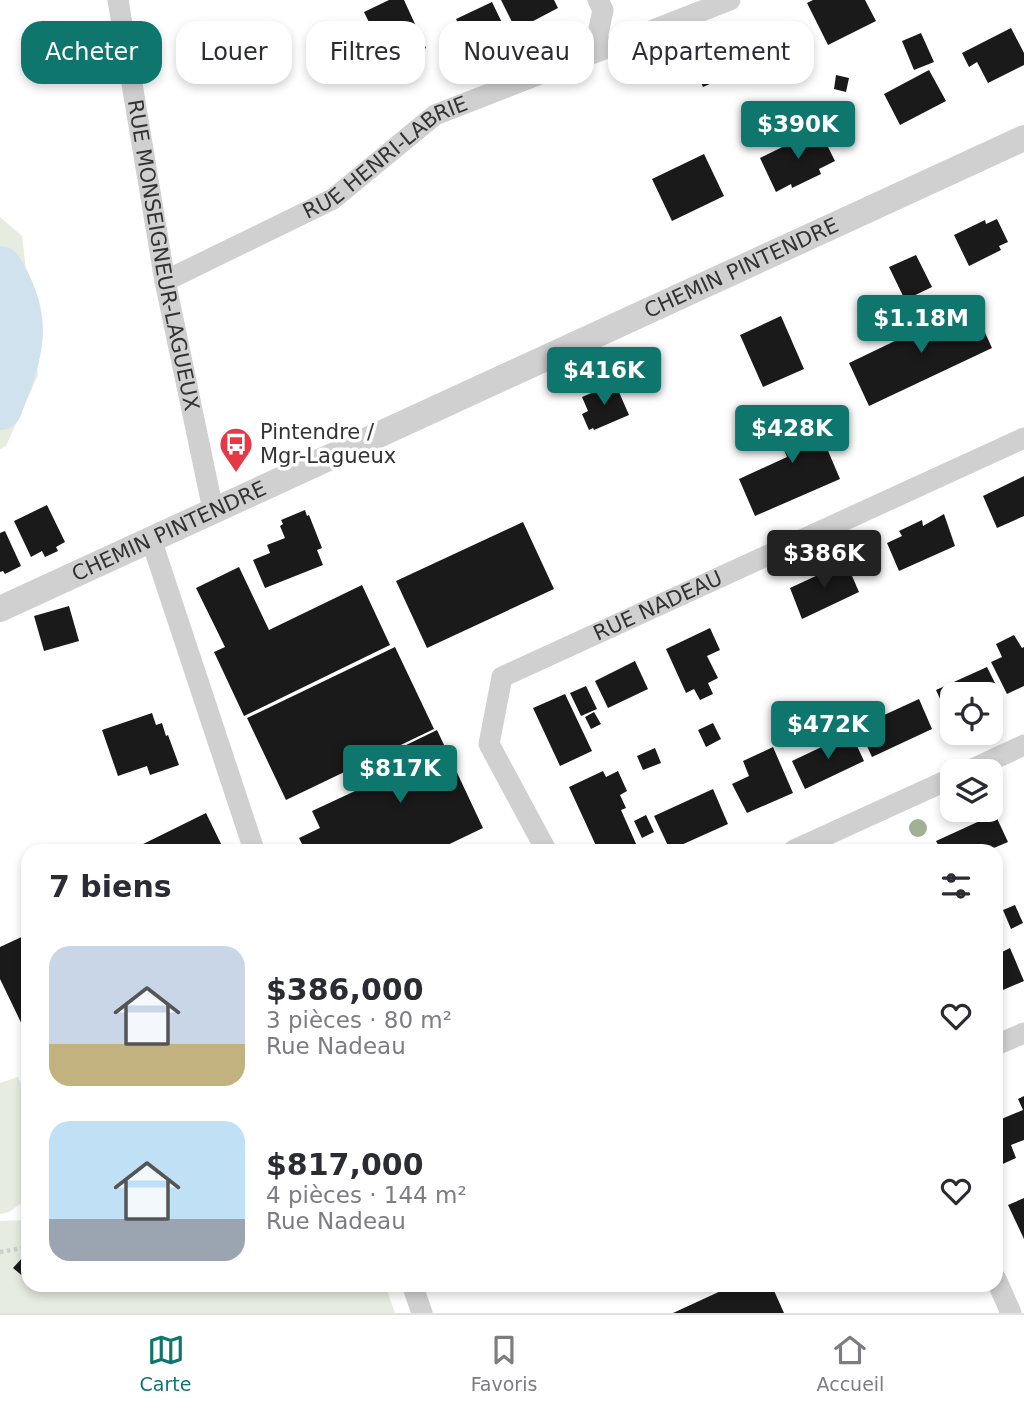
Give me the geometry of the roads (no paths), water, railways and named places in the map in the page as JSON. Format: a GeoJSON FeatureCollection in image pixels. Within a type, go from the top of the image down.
{"type":"FeatureCollection","features":[{"type":"Feature","properties":{"kind":"street","name":"RUE MONSEIGNEUR-LAGUEUX"},"geometry":{"type":"LineString","coordinates":[[118,0],[165,281],[213,510]]}},
{"type":"Feature","properties":{"kind":"street"},"geometry":{"type":"LineString","coordinates":[[594,52],[603,9],[598,0]]}},
{"type":"Feature","properties":{"kind":"street","name":"RUE HENRI-LABRIE"},"geometry":{"type":"LineString","coordinates":[[594,52],[730,0]]}},
{"type":"Feature","properties":{"kind":"street","name":"RUE HENRI-LABRIE"},"geometry":{"type":"LineString","coordinates":[[165,281],[333,199],[435,115],[513,84]]}},
{"type":"Feature","properties":{"kind":"street","name":"CHEMIN PINTENDRE"},"geometry":{"type":"LineString","coordinates":[[0,608],[1024,138]]}},
{"type":"Feature","properties":{"kind":"street","name":"RUE NADEAU"},"geometry":{"type":"LineString","coordinates":[[543,844],[489,744],[502,677],[1024,438]]}},
{"type":"Feature","properties":{"kind":"street"},"geometry":{"type":"LineString","coordinates":[[151,539],[252,844]]}},
{"type":"Feature","properties":{"kind":"street"},"geometry":{"type":"LineString","coordinates":[[995,759],[1024,746]]}},
{"type":"Feature","properties":{"kind":"street"},"geometry":{"type":"LineString","coordinates":[[807,844],[940,783]]}},
{"type":"Feature","properties":{"kind":"street"},"geometry":{"type":"LineString","coordinates":[[1003,1042],[1024,1033]]}},
{"type":"Feature","properties":{"kind":"street"},"geometry":{"type":"LineString","coordinates":[[415,1292],[422,1313]]}},
{"type":"Feature","properties":{"kind":"street"},"geometry":{"type":"LineString","coordinates":[[1002,1292],[1011,1313]]}},
{"type":"Feature","properties":{"kind":"waterway"},"geometry":{"type":"LineString","coordinates":[[0,268],[17,305],[21,338],[14,371],[0,408]]}},
{"type":"Feature","properties":{"kind":"place","name":"Pintendre / Mgr-Lagueux"},"geometry":{"type":"Point","coordinates":[236,474]}}]}
